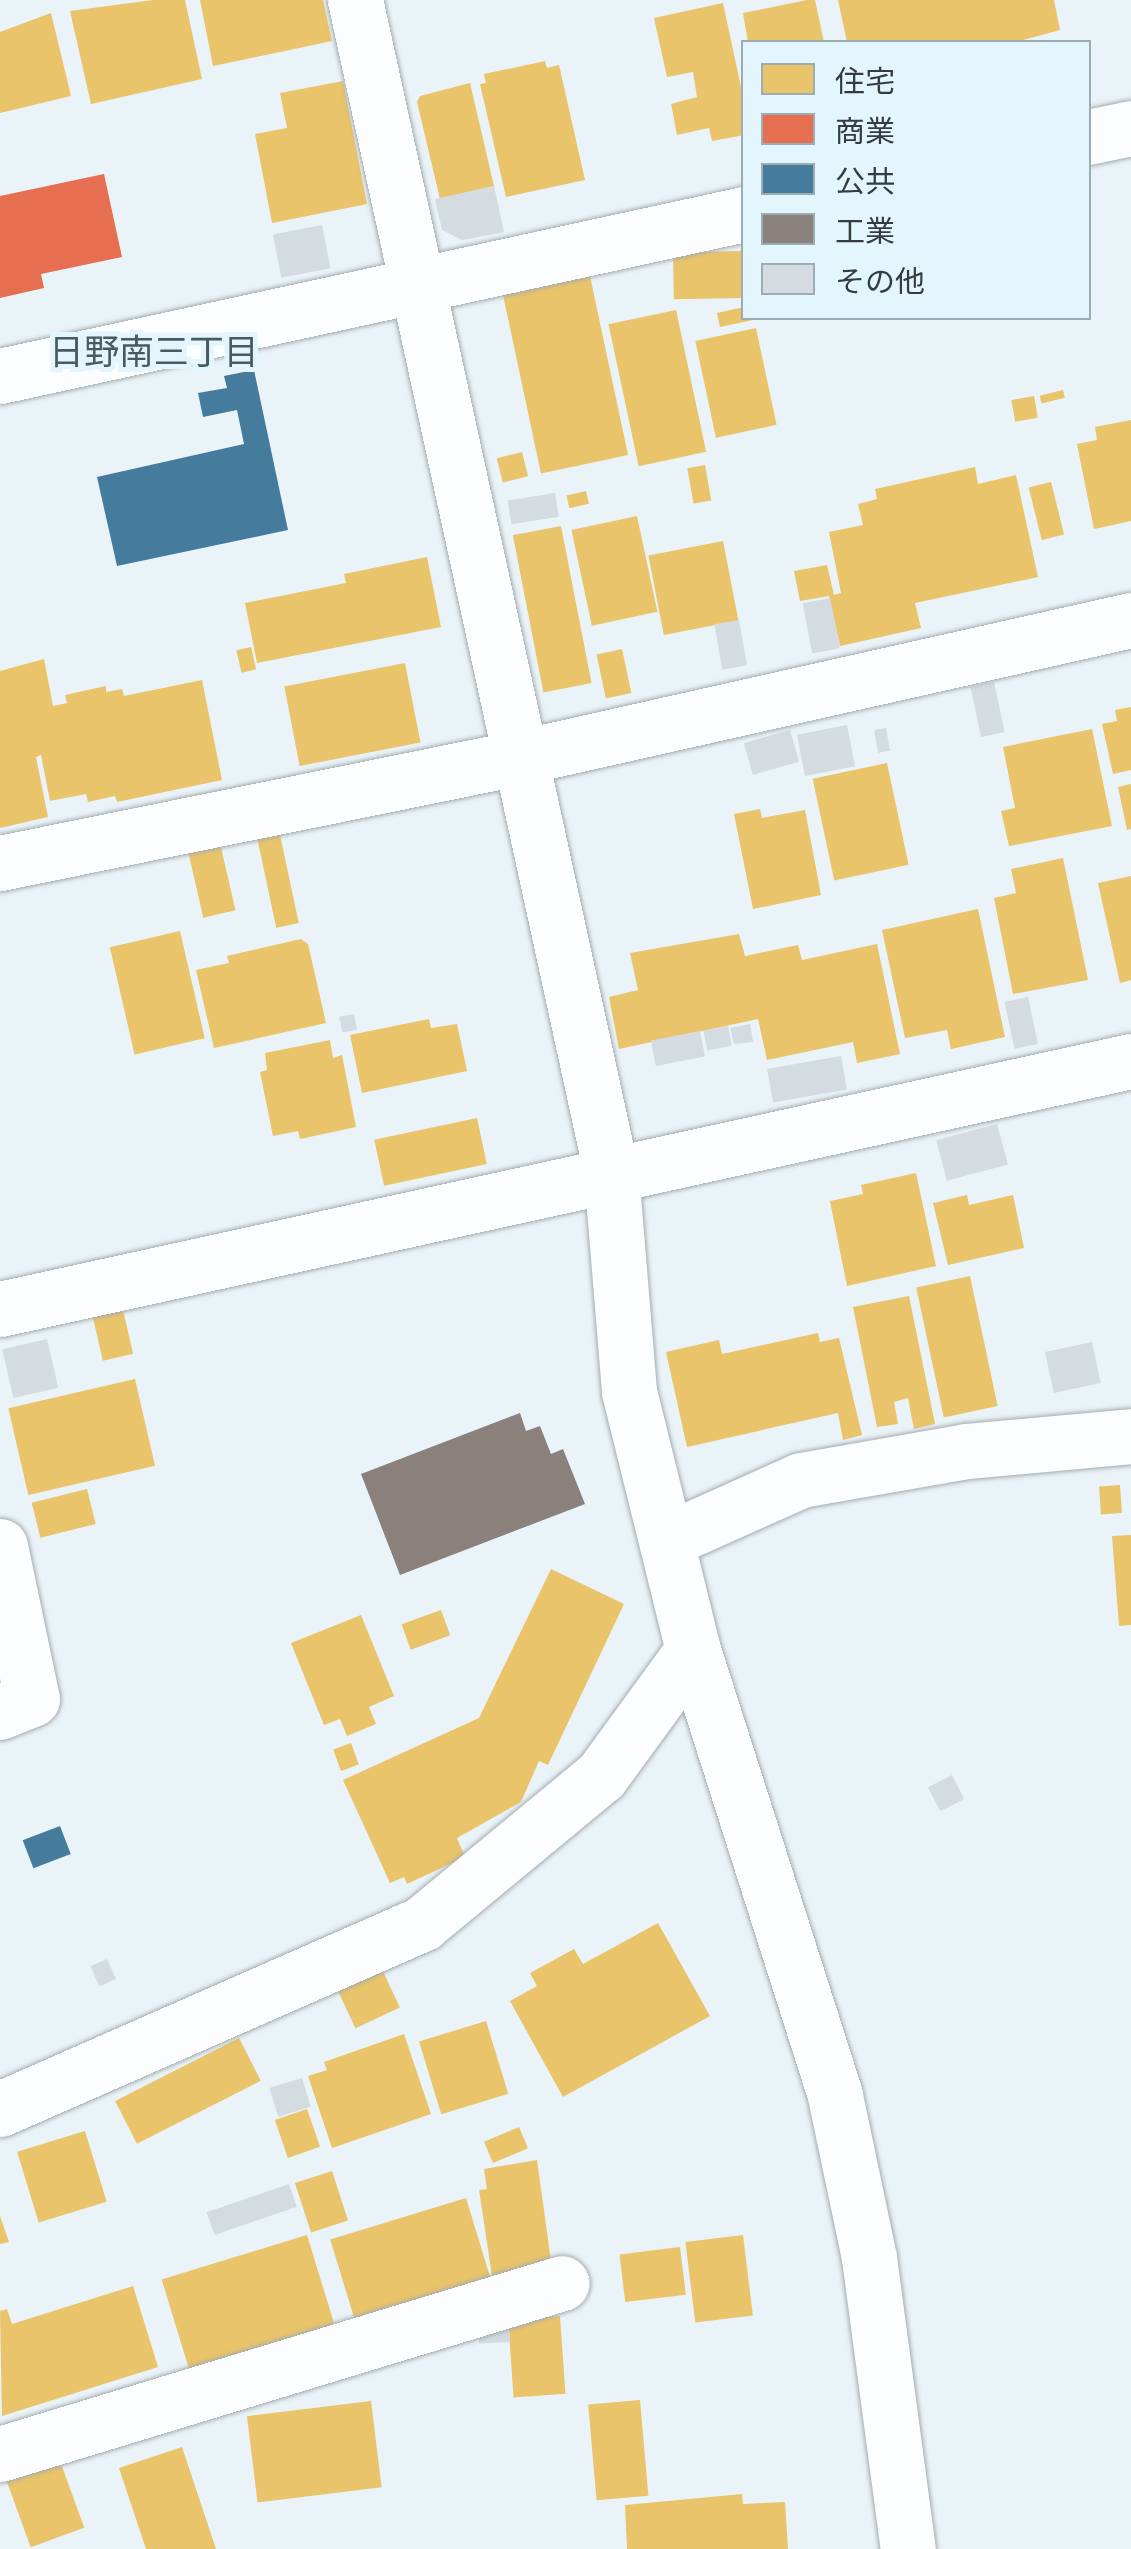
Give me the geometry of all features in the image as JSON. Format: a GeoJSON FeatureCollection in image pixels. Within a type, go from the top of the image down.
{"type":"FeatureCollection","features":[{"type":"Feature","properties":{"kind":"street"},"geometry":{"type":"LineString","coordinates":[[354,0],[517,758],[612,1172],[629,1391],[693,1650],[835,2096],[869,2258],[908,2549]]}},
{"type":"Feature","properties":{"kind":"street"},"geometry":{"type":"LineString","coordinates":[[1091,136],[1131,128]]}},
{"type":"Feature","properties":{"kind":"street"},"geometry":{"type":"LineString","coordinates":[[0,376],[741,215]]}},
{"type":"Feature","properties":{"kind":"street"},"geometry":{"type":"LineString","coordinates":[[0,863],[517,758],[1131,620]]}},
{"type":"Feature","properties":{"kind":"street"},"geometry":{"type":"LineString","coordinates":[[0,1309],[1131,1061]]}},
{"type":"Feature","properties":{"kind":"street"},"geometry":{"type":"LineString","coordinates":[[667,1540],[800,1480],[967,1450],[1131,1436]]}},
{"type":"Feature","properties":{"kind":"street"},"geometry":{"type":"LineString","coordinates":[[0,1546],[32,1699],[0,1712]]}},
{"type":"Feature","properties":{"kind":"street"},"geometry":{"type":"LineString","coordinates":[[0,2109],[422,1922],[601,1776],[693,1650]]}},
{"type":"Feature","properties":{"kind":"street"},"geometry":{"type":"LineString","coordinates":[[0,2454],[562,2283]]}},
{"type":"Feature","properties":{"kind":"building: 住宅"},"geometry":{"type":"Polygon","coordinates":[[[153,0],[185,0],[202,79],[91,104],[70,11],[153,0]]]}},
{"type":"Feature","properties":{"kind":"building: 住宅"},"geometry":{"type":"Polygon","coordinates":[[[200,0],[323,0],[332,41],[213,66],[200,0]]]}},
{"type":"Feature","properties":{"kind":"building: 住宅"},"geometry":{"type":"Polygon","coordinates":[[[815,0],[824,40],[748,40],[743,13],[815,0]]]}},
{"type":"Feature","properties":{"kind":"building: 住宅"},"geometry":{"type":"Polygon","coordinates":[[[838,0],[1054,0],[1060,30],[1023,40],[847,40],[838,0]]]}},
{"type":"Feature","properties":{"kind":"building: 住宅"},"geometry":{"type":"Polygon","coordinates":[[[723,3],[741,87],[741,136],[712,141],[709,128],[677,135],[671,104],[697,97],[693,72],[667,77],[654,18],[723,3]]]}},
{"type":"Feature","properties":{"kind":"building: 住宅"},"geometry":{"type":"Polygon","coordinates":[[[51,13],[71,96],[0,113],[0,32],[51,13]]]}},
{"type":"Feature","properties":{"kind":"building: 住宅"},"geometry":{"type":"Polygon","coordinates":[[[545,61],[547,68],[559,65],[585,180],[506,197],[480,84],[486,83],[484,74],[545,61]]]}},
{"type":"Feature","properties":{"kind":"building: 住宅"},"geometry":{"type":"Polygon","coordinates":[[[343,81],[367,204],[272,223],[255,134],[287,128],[280,93],[343,81]]]}},
{"type":"Feature","properties":{"kind":"building: 住宅"},"geometry":{"type":"Polygon","coordinates":[[[470,83],[494,186],[440,199],[417,102],[420,96],[470,83]]]}},
{"type":"Feature","properties":{"kind":"building: 住宅"},"geometry":{"type":"Polygon","coordinates":[[[741,251],[741,298],[674,299],[673,252],[741,251]]]}},
{"type":"Feature","properties":{"kind":"building: 住宅"},"geometry":{"type":"Polygon","coordinates":[[[590,276],[628,455],[541,474],[503,295],[590,276]]]}},
{"type":"Feature","properties":{"kind":"building: 住宅"},"geometry":{"type":"Polygon","coordinates":[[[741,308],[741,320],[753,320],[720,327],[717,313],[741,308]]]}},
{"type":"Feature","properties":{"kind":"building: 住宅"},"geometry":{"type":"Polygon","coordinates":[[[676,310],[706,452],[639,466],[609,324],[676,310]]]}},
{"type":"Feature","properties":{"kind":"building: 住宅"},"geometry":{"type":"Polygon","coordinates":[[[756,328],[777,425],[716,438],[695,341],[756,328]]]}},
{"type":"Feature","properties":{"kind":"building: 住宅"},"geometry":{"type":"Polygon","coordinates":[[[1063,390],[1065,398],[1042,404],[1040,396],[1063,390]]]}},
{"type":"Feature","properties":{"kind":"building: 住宅"},"geometry":{"type":"Polygon","coordinates":[[[1034,396],[1038,418],[1015,422],[1011,400],[1034,396]]]}},
{"type":"Feature","properties":{"kind":"building: 住宅"},"geometry":{"type":"Polygon","coordinates":[[[1131,420],[1131,521],[1094,529],[1077,444],[1097,440],[1095,427],[1131,420]]]}},
{"type":"Feature","properties":{"kind":"building: 住宅"},"geometry":{"type":"Polygon","coordinates":[[[522,452],[528,476],[503,483],[497,458],[522,452]]]}},
{"type":"Feature","properties":{"kind":"building: 住宅"},"geometry":{"type":"Polygon","coordinates":[[[705,465],[711,500],[694,504],[687,468],[705,465]]]}},
{"type":"Feature","properties":{"kind":"building: 住宅"},"geometry":{"type":"Polygon","coordinates":[[[975,467],[978,484],[1016,475],[1038,577],[915,603],[921,628],[840,646],[829,596],[800,601],[794,571],[827,565],[834,595],[841,593],[829,532],[863,525],[858,504],[877,499],[875,489],[975,467]]]}},
{"type":"Feature","properties":{"kind":"building: 住宅"},"geometry":{"type":"Polygon","coordinates":[[[1051,482],[1064,534],[1042,540],[1029,488],[1051,482]]]}},
{"type":"Feature","properties":{"kind":"building: 住宅"},"geometry":{"type":"Polygon","coordinates":[[[586,491],[589,504],[569,508],[567,495],[586,491]]]}},
{"type":"Feature","properties":{"kind":"building: 住宅"},"geometry":{"type":"Polygon","coordinates":[[[637,516],[657,612],[592,626],[571,530],[637,516]]]}},
{"type":"Feature","properties":{"kind":"building: 住宅"},"geometry":{"type":"Polygon","coordinates":[[[561,526],[592,683],[543,692],[513,535],[561,526]]]}},
{"type":"Feature","properties":{"kind":"building: 住宅"},"geometry":{"type":"Polygon","coordinates":[[[723,541],[738,621],[664,635],[648,556],[723,541]]]}},
{"type":"Feature","properties":{"kind":"building: 住宅"},"geometry":{"type":"Polygon","coordinates":[[[427,557],[441,627],[257,663],[245,603],[346,583],[344,574],[427,557]]]}},
{"type":"Feature","properties":{"kind":"building: 住宅"},"geometry":{"type":"Polygon","coordinates":[[[251,647],[256,669],[242,673],[236,650],[251,647]]]}},
{"type":"Feature","properties":{"kind":"building: 住宅"},"geometry":{"type":"Polygon","coordinates":[[[622,649],[631,693],[606,698],[597,654],[622,649]]]}},
{"type":"Feature","properties":{"kind":"building: 住宅"},"geometry":{"type":"Polygon","coordinates":[[[44,659],[53,706],[67,703],[65,695],[106,686],[106,692],[122,689],[124,696],[202,680],[222,780],[117,802],[115,796],[88,802],[86,794],[50,801],[41,755],[36,757],[48,817],[0,828],[0,671],[44,659]]]}},
{"type":"Feature","properties":{"kind":"building: 住宅"},"geometry":{"type":"Polygon","coordinates":[[[405,663],[420,743],[300,766],[284,686],[405,663]]]}},
{"type":"Feature","properties":{"kind":"building: 住宅"},"geometry":{"type":"Polygon","coordinates":[[[1131,707],[1131,770],[1113,774],[1102,724],[1117,721],[1115,710],[1131,707]]]}},
{"type":"Feature","properties":{"kind":"building: 住宅"},"geometry":{"type":"Polygon","coordinates":[[[1092,729],[1112,826],[1009,846],[1001,811],[1015,808],[1003,747],[1092,729]]]}},
{"type":"Feature","properties":{"kind":"building: 住宅"},"geometry":{"type":"Polygon","coordinates":[[[887,763],[909,865],[834,881],[813,779],[887,763]]]}},
{"type":"Feature","properties":{"kind":"building: 住宅"},"geometry":{"type":"Polygon","coordinates":[[[1131,784],[1131,829],[1127,830],[1118,787],[1131,784]]]}},
{"type":"Feature","properties":{"kind":"building: 住宅"},"geometry":{"type":"Polygon","coordinates":[[[760,809],[762,818],[805,810],[821,895],[753,909],[734,814],[760,809]]]}},
{"type":"Feature","properties":{"kind":"building: 住宅"},"geometry":{"type":"Polygon","coordinates":[[[279,830],[299,923],[276,928],[257,835],[279,830]]]}},
{"type":"Feature","properties":{"kind":"building: 住宅"},"geometry":{"type":"Polygon","coordinates":[[[220,843],[236,910],[203,918],[188,850],[220,843]]]}},
{"type":"Feature","properties":{"kind":"building: 住宅"},"geometry":{"type":"Polygon","coordinates":[[[1063,858],[1088,980],[1013,994],[994,898],[1016,893],[1011,869],[1063,858]]]}},
{"type":"Feature","properties":{"kind":"building: 住宅"},"geometry":{"type":"Polygon","coordinates":[[[1131,876],[1131,980],[1120,983],[1098,883],[1131,876]]]}},
{"type":"Feature","properties":{"kind":"building: 住宅"},"geometry":{"type":"Polygon","coordinates":[[[978,909],[1005,1037],[951,1049],[947,1030],[905,1038],[882,930],[978,909]]]}},
{"type":"Feature","properties":{"kind":"building: 住宅"},"geometry":{"type":"Polygon","coordinates":[[[180,931],[205,1038],[135,1054],[110,947],[180,931]]]}},
{"type":"Feature","properties":{"kind":"building: 住宅"},"geometry":{"type":"Polygon","coordinates":[[[739,934],[745,956],[798,945],[802,960],[877,944],[900,1054],[857,1063],[853,1042],[767,1060],[758,1019],[619,1049],[609,997],[638,990],[630,953],[739,934]]]}},
{"type":"Feature","properties":{"kind":"building: 住宅"},"geometry":{"type":"Polygon","coordinates":[[[301,939],[308,944],[326,1023],[214,1048],[196,970],[229,963],[227,956],[301,939]]]}},
{"type":"Feature","properties":{"kind":"building: 住宅"},"geometry":{"type":"Polygon","coordinates":[[[429,1019],[431,1028],[457,1024],[467,1071],[362,1093],[350,1035],[429,1019]]]}},
{"type":"Feature","properties":{"kind":"building: 住宅"},"geometry":{"type":"Polygon","coordinates":[[[330,1040],[333,1058],[342,1055],[356,1127],[300,1139],[298,1131],[273,1136],[260,1072],[267,1070],[265,1053],[330,1040]]]}},
{"type":"Feature","properties":{"kind":"building: 住宅"},"geometry":{"type":"Polygon","coordinates":[[[477,1118],[487,1164],[384,1186],[374,1140],[477,1118]]]}},
{"type":"Feature","properties":{"kind":"building: 住宅"},"geometry":{"type":"Polygon","coordinates":[[[916,1173],[936,1266],[847,1286],[830,1201],[863,1194],[861,1185],[916,1173]]]}},
{"type":"Feature","properties":{"kind":"building: 住宅"},"geometry":{"type":"Polygon","coordinates":[[[967,1195],[969,1205],[1013,1195],[1024,1248],[948,1265],[933,1203],[967,1195]]]}},
{"type":"Feature","properties":{"kind":"building: 住宅"},"geometry":{"type":"Polygon","coordinates":[[[970,1276],[998,1406],[944,1418],[916,1287],[970,1276]]]}},
{"type":"Feature","properties":{"kind":"building: 住宅"},"geometry":{"type":"Polygon","coordinates":[[[909,1296],[935,1424],[914,1429],[908,1398],[894,1402],[898,1424],[877,1427],[853,1307],[909,1296]]]}},
{"type":"Feature","properties":{"kind":"building: 住宅"},"geometry":{"type":"Polygon","coordinates":[[[123,1310],[133,1354],[103,1361],[93,1317],[123,1310]]]}},
{"type":"Feature","properties":{"kind":"building: 住宅"},"geometry":{"type":"Polygon","coordinates":[[[818,1333],[820,1342],[839,1338],[862,1435],[843,1440],[838,1413],[687,1447],[666,1352],[719,1340],[722,1354],[818,1333]]]}},
{"type":"Feature","properties":{"kind":"building: 住宅"},"geometry":{"type":"Polygon","coordinates":[[[135,1379],[155,1466],[28,1495],[8,1408],[135,1379]]]}},
{"type":"Feature","properties":{"kind":"building: 住宅"},"geometry":{"type":"Polygon","coordinates":[[[1120,1485],[1122,1513],[1101,1514],[1099,1486],[1120,1485]]]}},
{"type":"Feature","properties":{"kind":"building: 住宅"},"geometry":{"type":"Polygon","coordinates":[[[87,1489],[96,1524],[40,1538],[32,1503],[87,1489]]]}},
{"type":"Feature","properties":{"kind":"building: 住宅"},"geometry":{"type":"Polygon","coordinates":[[[1131,1535],[1131,1625],[1119,1626],[1112,1536],[1131,1535]]]}},
{"type":"Feature","properties":{"kind":"building: 住宅"},"geometry":{"type":"Polygon","coordinates":[[[551,1569],[624,1604],[548,1765],[539,1761],[521,1802],[457,1838],[465,1857],[407,1884],[404,1877],[390,1883],[343,1780],[479,1718],[551,1569]]]}},
{"type":"Feature","properties":{"kind":"building: 住宅"},"geometry":{"type":"Polygon","coordinates":[[[441,1610],[450,1635],[411,1650],[402,1624],[441,1610]]]}},
{"type":"Feature","properties":{"kind":"building: 住宅"},"geometry":{"type":"Polygon","coordinates":[[[361,1615],[394,1696],[369,1707],[376,1724],[347,1736],[340,1719],[324,1725],[291,1643],[361,1615]]]}},
{"type":"Feature","properties":{"kind":"building: 住宅"},"geometry":{"type":"Polygon","coordinates":[[[351,1743],[359,1765],[341,1771],[333,1749],[351,1743]]]}},
{"type":"Feature","properties":{"kind":"building: 住宅"},"geometry":{"type":"Polygon","coordinates":[[[658,1923],[710,2016],[563,2097],[510,2001],[537,1986],[530,1973],[574,1949],[583,1964],[658,1923]]]}},
{"type":"Feature","properties":{"kind":"building: 住宅"},"geometry":{"type":"Polygon","coordinates":[[[380,1965],[400,2008],[355,2028],[336,1986],[380,1965]]]}},
{"type":"Feature","properties":{"kind":"building: 住宅"},"geometry":{"type":"Polygon","coordinates":[[[486,2021],[508,2094],[441,2114],[419,2041],[486,2021]]]}},
{"type":"Feature","properties":{"kind":"building: 住宅"},"geometry":{"type":"Polygon","coordinates":[[[404,2034],[431,2114],[332,2148],[308,2076],[327,2070],[324,2062],[404,2034]]]}},
{"type":"Feature","properties":{"kind":"building: 住宅"},"geometry":{"type":"Polygon","coordinates":[[[239,2038],[261,2081],[137,2144],[115,2101],[239,2038]]]}},
{"type":"Feature","properties":{"kind":"building: 住宅"},"geometry":{"type":"Polygon","coordinates":[[[307,2109],[320,2147],[288,2158],[275,2120],[307,2109]]]}},
{"type":"Feature","properties":{"kind":"building: 住宅"},"geometry":{"type":"Polygon","coordinates":[[[519,2127],[528,2148],[493,2163],[484,2142],[519,2127]]]}},
{"type":"Feature","properties":{"kind":"building: 住宅"},"geometry":{"type":"Polygon","coordinates":[[[85,2131],[107,2202],[39,2223],[17,2152],[85,2131]]]}},
{"type":"Feature","properties":{"kind":"building: 住宅"},"geometry":{"type":"Polygon","coordinates":[[[537,2160],[552,2268],[492,2276],[479,2190],[487,2189],[484,2169],[537,2160]]]}},
{"type":"Feature","properties":{"kind":"building: 住宅"},"geometry":{"type":"Polygon","coordinates":[[[332,2171],[348,2220],[311,2233],[295,2183],[332,2171]]]}},
{"type":"Feature","properties":{"kind":"building: 住宅"},"geometry":{"type":"Polygon","coordinates":[[[466,2198],[492,2282],[356,2324],[330,2240],[466,2198]]]}},
{"type":"Feature","properties":{"kind":"building: 住宅"},"geometry":{"type":"Polygon","coordinates":[[[0,2216],[9,2242],[0,2244],[0,2216]]]}},
{"type":"Feature","properties":{"kind":"building: 住宅"},"geometry":{"type":"Polygon","coordinates":[[[307,2235],[335,2326],[189,2370],[162,2279],[307,2235]]]}},
{"type":"Feature","properties":{"kind":"building: 住宅"},"geometry":{"type":"Polygon","coordinates":[[[743,2235],[753,2315],[695,2322],[685,2242],[743,2235]]]}},
{"type":"Feature","properties":{"kind":"building: 住宅"},"geometry":{"type":"Polygon","coordinates":[[[680,2247],[686,2295],[625,2302],[619,2254],[680,2247]]]}},
{"type":"Feature","properties":{"kind":"building: 住宅"},"geometry":{"type":"Polygon","coordinates":[[[133,2286],[158,2367],[2,2416],[0,2311],[7,2309],[12,2324],[133,2286]]]}},
{"type":"Feature","properties":{"kind":"building: 住宅"},"geometry":{"type":"Polygon","coordinates":[[[560,2316],[565,2394],[514,2397],[508,2320],[560,2316]]]}},
{"type":"Feature","properties":{"kind":"building: 住宅"},"geometry":{"type":"Polygon","coordinates":[[[640,2400],[648,2496],[597,2500],[588,2405],[640,2400]]]}},
{"type":"Feature","properties":{"kind":"building: 住宅"},"geometry":{"type":"Polygon","coordinates":[[[371,2401],[382,2487],[258,2503],[247,2416],[371,2401]]]}},
{"type":"Feature","properties":{"kind":"building: 住宅"},"geometry":{"type":"Polygon","coordinates":[[[182,2447],[216,2549],[146,2549],[119,2468],[182,2447]]]}},
{"type":"Feature","properties":{"kind":"building: 住宅"},"geometry":{"type":"Polygon","coordinates":[[[60,2461],[84,2528],[31,2547],[6,2480],[60,2461]]]}},
{"type":"Feature","properties":{"kind":"building: 住宅"},"geometry":{"type":"Polygon","coordinates":[[[742,2494],[743,2504],[785,2502],[788,2549],[627,2549],[625,2505],[742,2494]]]}},
{"type":"Feature","properties":{"kind":"building: 商業"},"geometry":{"type":"Polygon","coordinates":[[[104,174],[122,257],[41,274],[44,288],[0,298],[0,196],[104,174]]]}},
{"type":"Feature","properties":{"kind":"building: 公共"},"geometry":{"type":"Polygon","coordinates":[[[254,370],[288,530],[117,566],[97,477],[244,444],[237,410],[203,417],[198,393],[227,388],[224,376],[254,370]]]}},
{"type":"Feature","properties":{"kind":"building: 公共"},"geometry":{"type":"Polygon","coordinates":[[[60,1826],[71,1854],[33,1868],[23,1840],[60,1826]]]}},
{"type":"Feature","properties":{"kind":"building: 工業"},"geometry":{"type":"Polygon","coordinates":[[[520,1413],[526,1431],[540,1426],[551,1454],[563,1449],[585,1504],[400,1575],[361,1474],[520,1413]]]}},
{"type":"Feature","properties":{"kind":"building: その他"},"geometry":{"type":"Polygon","coordinates":[[[494,186],[504,232],[462,240],[442,230],[435,199],[494,186]]]}},
{"type":"Feature","properties":{"kind":"building: その他"},"geometry":{"type":"Polygon","coordinates":[[[322,225],[330,268],[281,278],[273,235],[322,225]]]}},
{"type":"Feature","properties":{"kind":"building: その他"},"geometry":{"type":"Polygon","coordinates":[[[555,493],[559,517],[511,524],[508,501],[555,493]]]}},
{"type":"Feature","properties":{"kind":"building: その他"},"geometry":{"type":"Polygon","coordinates":[[[830,598],[840,648],[812,653],[803,603],[830,598]]]}},
{"type":"Feature","properties":{"kind":"building: その他"},"geometry":{"type":"Polygon","coordinates":[[[739,620],[747,665],[722,670],[714,624],[739,620]]]}},
{"type":"Feature","properties":{"kind":"building: その他"},"geometry":{"type":"Polygon","coordinates":[[[994,682],[1005,732],[981,737],[971,687],[994,682]]]}},
{"type":"Feature","properties":{"kind":"building: その他"},"geometry":{"type":"Polygon","coordinates":[[[847,725],[855,766],[805,776],[797,735],[847,725]]]}},
{"type":"Feature","properties":{"kind":"building: その他"},"geometry":{"type":"Polygon","coordinates":[[[886,728],[890,751],[878,753],[874,730],[886,728]]]}},
{"type":"Feature","properties":{"kind":"building: その他"},"geometry":{"type":"Polygon","coordinates":[[[790,730],[799,762],[753,775],[744,743],[790,730]]]}},
{"type":"Feature","properties":{"kind":"building: その他"},"geometry":{"type":"Polygon","coordinates":[[[1028,997],[1038,1044],[1015,1049],[1005,1002],[1028,997]]]}},
{"type":"Feature","properties":{"kind":"building: その他"},"geometry":{"type":"Polygon","coordinates":[[[354,1014],[357,1030],[342,1033],[339,1017],[354,1014]]]}},
{"type":"Feature","properties":{"kind":"building: その他"},"geometry":{"type":"Polygon","coordinates":[[[750,1024],[753,1042],[734,1044],[730,1028],[750,1024]]]}},
{"type":"Feature","properties":{"kind":"building: その他"},"geometry":{"type":"Polygon","coordinates":[[[728,1026],[732,1046],[707,1050],[703,1031],[728,1026]]]}},
{"type":"Feature","properties":{"kind":"building: その他"},"geometry":{"type":"Polygon","coordinates":[[[700,1031],[705,1057],[656,1066],[651,1041],[700,1031]]]}},
{"type":"Feature","properties":{"kind":"building: その他"},"geometry":{"type":"Polygon","coordinates":[[[841,1056],[847,1089],[773,1103],[767,1069],[841,1056]]]}},
{"type":"Feature","properties":{"kind":"building: その他"},"geometry":{"type":"Polygon","coordinates":[[[997,1124],[1008,1165],[947,1181],[936,1140],[997,1124]]]}},
{"type":"Feature","properties":{"kind":"building: その他"},"geometry":{"type":"Polygon","coordinates":[[[47,1339],[58,1388],[13,1398],[2,1349],[47,1339]]]}},
{"type":"Feature","properties":{"kind":"building: その他"},"geometry":{"type":"Polygon","coordinates":[[[1092,1342],[1101,1383],[1054,1393],[1045,1352],[1092,1342]]]}},
{"type":"Feature","properties":{"kind":"building: その他"},"geometry":{"type":"Polygon","coordinates":[[[952,1775],[964,1799],[940,1811],[928,1787],[952,1775]]]}},
{"type":"Feature","properties":{"kind":"building: その他"},"geometry":{"type":"Polygon","coordinates":[[[107,1959],[116,1979],[100,1986],[91,1966],[107,1959]]]}},
{"type":"Feature","properties":{"kind":"building: その他"},"geometry":{"type":"Polygon","coordinates":[[[302,2078],[311,2107],[278,2117],[269,2088],[302,2078]]]}},
{"type":"Feature","properties":{"kind":"building: その他"},"geometry":{"type":"Polygon","coordinates":[[[289,2184],[297,2207],[215,2235],[207,2212],[289,2184]]]}},
{"type":"Feature","properties":{"kind":"building: その他"},"geometry":{"type":"Polygon","coordinates":[[[509,2324],[510,2342],[479,2344],[478,2326],[509,2324]]]}},
{"type":"Feature","properties":{"kind":"district","name":"日野南三丁目"},"geometry":{"type":"Point","coordinates":[154,352]}}]}
